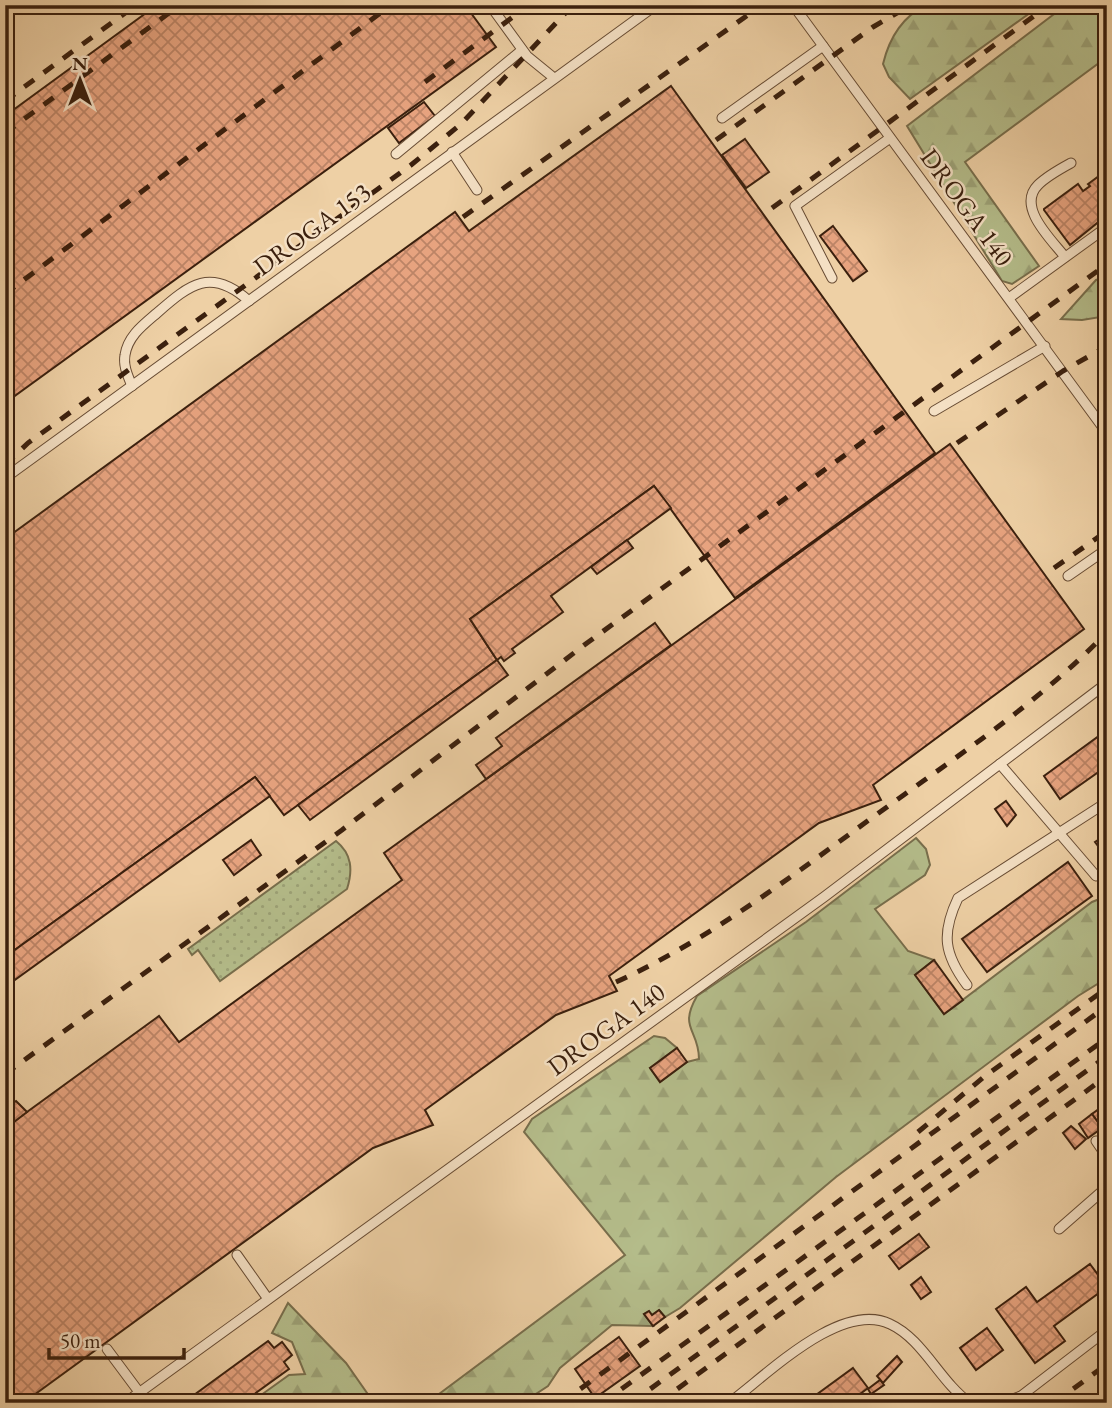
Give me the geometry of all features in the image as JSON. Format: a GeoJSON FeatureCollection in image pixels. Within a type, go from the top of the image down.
{"type":"FeatureCollection","features":[{"type":"Feature","properties":{"kind":"lane"},"geometry":{"type":"LineString","coordinates":[[490,5],[522,50],[554,78]]}},
{"type":"Feature","properties":{"kind":"lane"},"geometry":{"type":"LineString","coordinates":[[641,9],[656,5]]}},
{"type":"Feature","properties":{"kind":"lane","name":"DROGA 140"},"geometry":{"type":"LineString","coordinates":[[793,5],[1107,433]]}},
{"type":"Feature","properties":{"kind":"lane","name":"DROGA 153"},"geometry":{"type":"LineString","coordinates":[[5,478],[554,78],[641,9]]}},
{"type":"Feature","properties":{"kind":"lane"},"geometry":{"type":"LineString","coordinates":[[722,118],[823,46]]}},
{"type":"Feature","properties":{"kind":"lane"},"geometry":{"type":"LineString","coordinates":[[397,154],[522,50]]}},
{"type":"Feature","properties":{"kind":"lane"},"geometry":{"type":"LineString","coordinates":[[832,278],[795,206],[890,138]]}},
{"type":"Feature","properties":{"kind":"lane"},"geometry":{"type":"LineString","coordinates":[[452,152],[477,190]]}},
{"type":"Feature","properties":{"kind":"lane"},"geometry":{"type":"LineString","coordinates":[[1065,257],[1036,219],[1031,202],[1037,186],[1071,163]]}},
{"type":"Feature","properties":{"kind":"lane"},"geometry":{"type":"LineString","coordinates":[[1009,298],[1107,227]]}},
{"type":"Feature","properties":{"kind":"lane"},"geometry":{"type":"LineString","coordinates":[[132,386],[125,370],[129,341],[186,287],[204,282],[222,283],[249,301]]}},
{"type":"Feature","properties":{"kind":"lane"},"geometry":{"type":"LineString","coordinates":[[934,411],[1045,346]]}},
{"type":"Feature","properties":{"kind":"lane"},"geometry":{"type":"LineString","coordinates":[[1068,576],[1107,549]]}},
{"type":"Feature","properties":{"kind":"lane","name":"DROGA 140"},"geometry":{"type":"LineString","coordinates":[[124,1403],[824,897],[1107,683]]}},
{"type":"Feature","properties":{"kind":"lane"},"geometry":{"type":"LineString","coordinates":[[1000,764],[1096,876]]}},
{"type":"Feature","properties":{"kind":"lane"},"geometry":{"type":"LineString","coordinates":[[967,985],[953,966],[946,943],[948,920],[958,898],[1107,802]]}},
{"type":"Feature","properties":{"kind":"lane"},"geometry":{"type":"LineString","coordinates":[[1096,1141],[1107,1157]]}},
{"type":"Feature","properties":{"kind":"lane"},"geometry":{"type":"LineString","coordinates":[[1059,1229],[1107,1187]]}},
{"type":"Feature","properties":{"kind":"lane"},"geometry":{"type":"LineString","coordinates":[[237,1255],[268,1299]]}},
{"type":"Feature","properties":{"kind":"lane"},"geometry":{"type":"LineString","coordinates":[[729,1403],[829,1328],[860,1318],[890,1324],[914,1343],[951,1389],[970,1403]]}},
{"type":"Feature","properties":{"kind":"lane"},"geometry":{"type":"LineString","coordinates":[[1003,1403],[1021,1396],[1107,1330]]}},
{"type":"Feature","properties":{"kind":"lane"},"geometry":{"type":"LineString","coordinates":[[107,1349],[139,1392]]}},
{"type":"Feature","properties":{"kind":"green space"},"geometry":{"type":"Polygon","coordinates":[[[926,5],[1041,5],[910,99],[889,77],[883,64],[889,46],[903,22],[926,5]]]}},
{"type":"Feature","properties":{"kind":"green space"},"geometry":{"type":"Polygon","coordinates":[[[1066,5],[1107,5],[1107,57],[965,162],[1039,266],[1012,284],[1002,281],[907,126],[1066,5]]]}},
{"type":"Feature","properties":{"kind":"green space"},"geometry":{"type":"Polygon","coordinates":[[[1107,277],[1107,316],[1082,320],[1061,319],[1096,280],[1107,277]]]}},
{"type":"Feature","properties":{"kind":"green space"},"geometry":{"type":"Polygon","coordinates":[[[916,838],[926,849],[930,865],[925,875],[875,909],[908,951],[934,960],[915,975],[944,1014],[1092,902],[1107,896],[1107,955],[1101,958],[1107,978],[1078,996],[836,1177],[680,1308],[665,1317],[659,1310],[652,1315],[649,1311],[644,1314],[653,1326],[612,1325],[560,1368],[548,1386],[522,1403],[427,1403],[625,1255],[524,1132],[532,1119],[654,1036],[665,1038],[677,1048],[650,1068],[660,1082],[687,1062],[699,1059],[689,1023],[697,996],[806,922],[916,838]]]}},
{"type":"Feature","properties":{"kind":"green space"},"geometry":{"type":"Polygon","coordinates":[[[336,841],[345,851],[350,863],[347,889],[220,981],[198,950],[192,955],[188,949],[336,841]]]}},
{"type":"Feature","properties":{"kind":"green space"},"geometry":{"type":"Polygon","coordinates":[[[288,1303],[346,1363],[374,1403],[250,1403],[289,1375],[305,1374],[292,1342],[272,1333],[288,1303]]]}},
{"type":"Feature","properties":{"kind":"building"},"geometry":{"type":"Polygon","coordinates":[[[157,5],[465,5],[496,47],[5,403],[5,116],[157,5]]]}},
{"type":"Feature","properties":{"kind":"building"},"geometry":{"type":"Polygon","coordinates":[[[671,86],[935,453],[735,598],[654,486],[470,619],[497,660],[298,805],[284,815],[255,777],[5,957],[5,539],[455,212],[469,231],[671,86]]]}},
{"type":"Feature","properties":{"kind":"building"},"geometry":{"type":"Polygon","coordinates":[[[424,102],[435,116],[399,143],[388,128],[424,102]]]}},
{"type":"Feature","properties":{"kind":"building"},"geometry":{"type":"Polygon","coordinates":[[[745,139],[769,172],[746,188],[722,155],[745,139]]]}},
{"type":"Feature","properties":{"kind":"building"},"geometry":{"type":"Polygon","coordinates":[[[1107,170],[1107,215],[1070,245],[1044,209],[1078,184],[1083,191],[1107,170]]]}},
{"type":"Feature","properties":{"kind":"building"},"geometry":{"type":"Polygon","coordinates":[[[833,226],[867,271],[853,281],[820,236],[833,226]]]}},
{"type":"Feature","properties":{"kind":"building"},"geometry":{"type":"Polygon","coordinates":[[[950,444],[1084,629],[873,785],[881,800],[819,823],[609,976],[617,991],[556,1015],[425,1110],[433,1125],[373,1148],[23,1403],[5,1403],[5,1128],[159,1016],[179,1042],[402,880],[384,853],[950,444]]]}},
{"type":"Feature","properties":{"kind":"building"},"geometry":{"type":"Polygon","coordinates":[[[654,486],[671,508],[551,596],[563,612],[512,649],[515,653],[504,661],[501,657],[497,660],[470,619],[654,486]]]}},
{"type":"Feature","properties":{"kind":"building"},"geometry":{"type":"Polygon","coordinates":[[[627,540],[633,548],[597,574],[591,567],[627,540]]]}},
{"type":"Feature","properties":{"kind":"building"},"geometry":{"type":"Polygon","coordinates":[[[655,623],[671,645],[486,779],[476,765],[502,746],[496,738],[655,623]]]}},
{"type":"Feature","properties":{"kind":"building"},"geometry":{"type":"Polygon","coordinates":[[[497,660],[508,675],[310,820],[298,805],[497,660]]]}},
{"type":"Feature","properties":{"kind":"building"},"geometry":{"type":"Polygon","coordinates":[[[1107,730],[1107,766],[1060,799],[1044,776],[1107,730]]]}},
{"type":"Feature","properties":{"kind":"building"},"geometry":{"type":"Polygon","coordinates":[[[255,777],[270,796],[5,987],[5,957],[255,777]]]}},
{"type":"Feature","properties":{"kind":"building"},"geometry":{"type":"Polygon","coordinates":[[[1006,801],[1016,815],[1007,826],[995,809],[1006,801]]]}},
{"type":"Feature","properties":{"kind":"building"},"geometry":{"type":"Polygon","coordinates":[[[1107,834],[1107,858],[1095,842],[1107,834]]]}},
{"type":"Feature","properties":{"kind":"building"},"geometry":{"type":"Polygon","coordinates":[[[251,840],[261,855],[234,875],[223,860],[251,840]]]}},
{"type":"Feature","properties":{"kind":"building"},"geometry":{"type":"Polygon","coordinates":[[[1068,862],[1092,896],[987,972],[962,939],[1068,862]]]}},
{"type":"Feature","properties":{"kind":"building"},"geometry":{"type":"Polygon","coordinates":[[[934,960],[963,1000],[944,1014],[915,975],[934,960]]]}},
{"type":"Feature","properties":{"kind":"building"},"geometry":{"type":"Polygon","coordinates":[[[677,1048],[687,1062],[660,1082],[650,1068],[677,1048]]]}},
{"type":"Feature","properties":{"kind":"building"},"geometry":{"type":"Polygon","coordinates":[[[16,1101],[27,1112],[10,1125],[5,1119],[5,1109],[16,1101]]]}},
{"type":"Feature","properties":{"kind":"building"},"geometry":{"type":"Polygon","coordinates":[[[1107,1103],[1107,1135],[1092,1114],[1107,1103]]]}},
{"type":"Feature","properties":{"kind":"building"},"geometry":{"type":"Polygon","coordinates":[[[1092,1114],[1102,1128],[1088,1138],[1079,1124],[1092,1114]]]}},
{"type":"Feature","properties":{"kind":"building"},"geometry":{"type":"Polygon","coordinates":[[[1071,1126],[1086,1139],[1075,1149],[1063,1133],[1071,1126]]]}},
{"type":"Feature","properties":{"kind":"building"},"geometry":{"type":"Polygon","coordinates":[[[919,1234],[929,1247],[899,1269],[889,1256],[919,1234]]]}},
{"type":"Feature","properties":{"kind":"building"},"geometry":{"type":"Polygon","coordinates":[[[1090,1264],[1107,1287],[1054,1326],[1065,1341],[1035,1363],[996,1309],[1026,1287],[1037,1302],[1090,1264]]]}},
{"type":"Feature","properties":{"kind":"building"},"geometry":{"type":"Polygon","coordinates":[[[921,1277],[931,1292],[921,1299],[911,1285],[921,1277]]]}},
{"type":"Feature","properties":{"kind":"building"},"geometry":{"type":"Polygon","coordinates":[[[659,1310],[665,1317],[653,1326],[644,1314],[649,1311],[652,1315],[659,1310]]]}},
{"type":"Feature","properties":{"kind":"building"},"geometry":{"type":"Polygon","coordinates":[[[987,1328],[1003,1350],[976,1370],[960,1348],[987,1328]]]}},
{"type":"Feature","properties":{"kind":"building"},"geometry":{"type":"Polygon","coordinates":[[[619,1337],[640,1366],[595,1398],[575,1369],[619,1337]]]}},
{"type":"Feature","properties":{"kind":"building"},"geometry":{"type":"Polygon","coordinates":[[[268,1341],[274,1348],[282,1342],[292,1355],[284,1362],[289,1369],[242,1403],[183,1403],[268,1341]]]}},
{"type":"Feature","properties":{"kind":"building"},"geometry":{"type":"Polygon","coordinates":[[[897,1356],[902,1362],[883,1383],[877,1376],[897,1356]]]}},
{"type":"Feature","properties":{"kind":"building"},"geometry":{"type":"Polygon","coordinates":[[[853,1368],[868,1388],[848,1403],[805,1403],[853,1368]]]}},
{"type":"Feature","properties":{"kind":"building"},"geometry":{"type":"Polygon","coordinates":[[[880,1380],[884,1385],[871,1394],[868,1389],[880,1380]]]}},
{"type":"Feature","properties":{"kind":"railway"},"geometry":{"type":"LineString","coordinates":[[5,101],[136,5]]}},
{"type":"Feature","properties":{"kind":"railway"},"geometry":{"type":"LineString","coordinates":[[5,133],[180,5]]}},
{"type":"Feature","properties":{"kind":"railway"},"geometry":{"type":"LineString","coordinates":[[5,294],[391,5]]}},
{"type":"Feature","properties":{"kind":"railway"},"geometry":{"type":"LineString","coordinates":[[425,82],[529,5]]}},
{"type":"Feature","properties":{"kind":"railway"},"geometry":{"type":"LineString","coordinates":[[5,465],[28,443],[411,165],[461,124],[573,5]]}},
{"type":"Feature","properties":{"kind":"railway"},"geometry":{"type":"LineString","coordinates":[[463,217],[762,5]]}},
{"type":"Feature","properties":{"kind":"railway"},"geometry":{"type":"LineString","coordinates":[[716,140],[873,27],[911,5]]}},
{"type":"Feature","properties":{"kind":"railway"},"geometry":{"type":"LineString","coordinates":[[772,208],[1049,5]]}},
{"type":"Feature","properties":{"kind":"railway"},"geometry":{"type":"LineString","coordinates":[[5,1074],[342,830],[587,643],[1107,264]]}},
{"type":"Feature","properties":{"kind":"railway"},"geometry":{"type":"LineString","coordinates":[[957,443],[1063,371],[1107,346]]}},
{"type":"Feature","properties":{"kind":"railway"},"geometry":{"type":"LineString","coordinates":[[1054,568],[1107,531]]}},
{"type":"Feature","properties":{"kind":"railway"},"geometry":{"type":"LineString","coordinates":[[616,982],[688,945],[789,878],[1029,703],[1107,632]]}},
{"type":"Feature","properties":{"kind":"railway"},"geometry":{"type":"LineString","coordinates":[[918,1132],[985,1076],[1107,988]]}},
{"type":"Feature","properties":{"kind":"railway"},"geometry":{"type":"LineString","coordinates":[[561,1403],[1107,1006]]}},
{"type":"Feature","properties":{"kind":"railway"},"geometry":{"type":"LineString","coordinates":[[602,1403],[1107,1038]]}},
{"type":"Feature","properties":{"kind":"railway"},"geometry":{"type":"LineString","coordinates":[[631,1403],[1107,1056]]}},
{"type":"Feature","properties":{"kind":"railway"},"geometry":{"type":"LineString","coordinates":[[658,1403],[1107,1076]]}},
{"type":"Feature","properties":{"kind":"railway"},"geometry":{"type":"LineString","coordinates":[[1054,1403],[1107,1364]]}},
{"type":"Feature","properties":{"kind":"railway"},"geometry":{"type":"LineString","coordinates":[[1094,1403],[1107,1393]]}}]}
